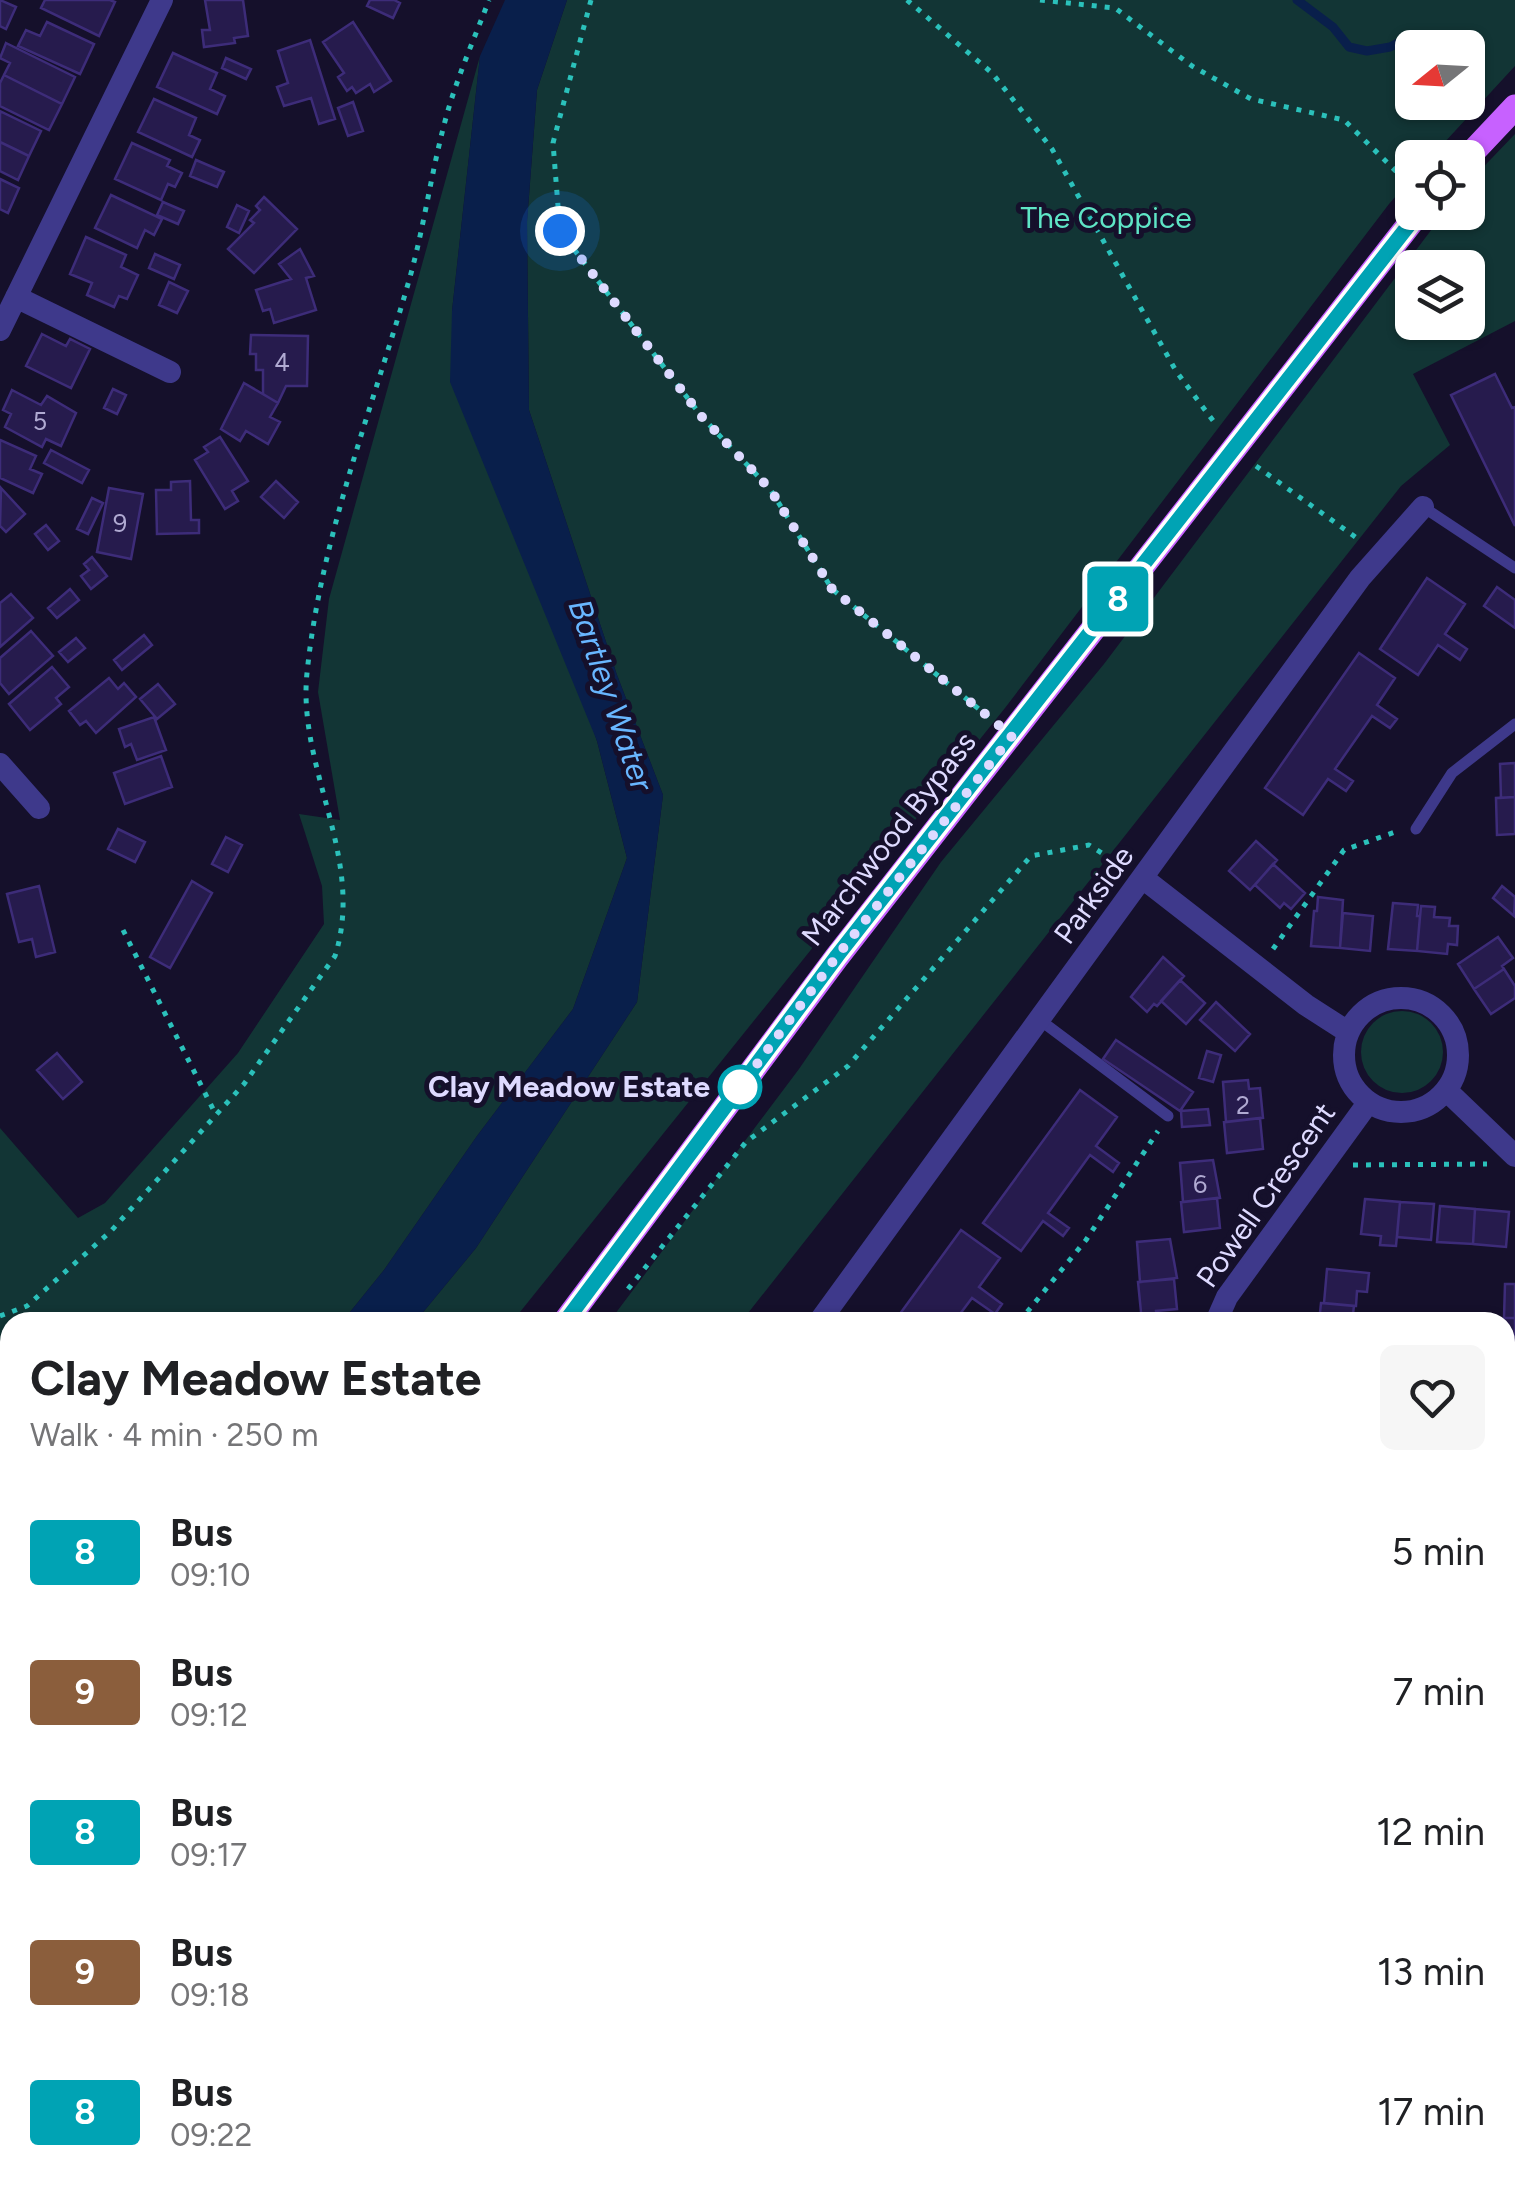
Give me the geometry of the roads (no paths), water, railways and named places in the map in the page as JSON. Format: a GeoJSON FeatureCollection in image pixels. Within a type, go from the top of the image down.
{"type":"FeatureCollection","features":[{"type":"Feature","properties":{"kind":"main road"},"geometry":{"type":"LineString","coordinates":[[1484,140],[1515,107]]}},
{"type":"Feature","properties":{"kind":"main road","name":"Marchwood Bypass"},"geometry":{"type":"LineString","coordinates":[[572,1312],[837,956],[1405,230]]}},
{"type":"Feature","properties":{"kind":"street"},"geometry":{"type":"LineString","coordinates":[[0,330],[162,0]]}},
{"type":"Feature","properties":{"kind":"street"},"geometry":{"type":"LineString","coordinates":[[16,297],[170,372]]}},
{"type":"Feature","properties":{"kind":"street","name":"Parkside"},"geometry":{"type":"LineString","coordinates":[[826,1312],[1380,554],[1423,507]]}},
{"type":"Feature","properties":{"kind":"street"},"geometry":{"type":"LineString","coordinates":[[0,764],[39,808]]}},
{"type":"Feature","properties":{"kind":"street"},"geometry":{"type":"LineString","coordinates":[[1144,879],[1306,1005],[1348,1032]]}},
{"type":"Feature","properties":{"kind":"street"},"geometry":{"type":"LineString","coordinates":[[1412,998],[1445,1018],[1455,1035],[1456,1073],[1434,1103],[1418,1110],[1384,1110],[1368,1103],[1354,1089],[1343,1051],[1348,1032],[1374,1004],[1412,998]]}},
{"type":"Feature","properties":{"kind":"street"},"geometry":{"type":"LineString","coordinates":[[1446,1090],[1505,1160]]}},
{"type":"Feature","properties":{"kind":"street","name":"Powell Crescent"},"geometry":{"type":"LineString","coordinates":[[1221,1312],[1368,1103]]}},
{"type":"Feature","properties":{"kind":"lane"},"geometry":{"type":"LineString","coordinates":[[1423,507],[1515,568]]}},
{"type":"Feature","properties":{"kind":"lane"},"geometry":{"type":"LineString","coordinates":[[1416,829],[1452,773],[1515,724]]}},
{"type":"Feature","properties":{"kind":"lane"},"geometry":{"type":"LineString","coordinates":[[1040,1020],[1168,1116]]}},
{"type":"Feature","properties":{"kind":"water","name":"Bartley Water"},"geometry":{"type":"Polygon","coordinates":[[[505,0],[567,0],[537,90],[527,222],[529,410],[617,675],[663,795],[637,1002],[476,1248],[423,1312],[350,1312],[573,1009],[627,858],[597,741],[450,382],[452,311],[480,56],[505,0]]]}},
{"type":"Feature","properties":{"kind":"waterway"},"geometry":{"type":"LineString","coordinates":[[1297,0],[1333,27],[1349,47],[1367,51],[1395,44]]}},
{"type":"Feature","properties":{"kind":"place","name":"Clay Meadow Estate"},"geometry":{"type":"Point","coordinates":[740,1087]}},
{"type":"Feature","properties":{"kind":"park label","name":"The Coppice"},"geometry":{"type":"Point","coordinates":[1106,218]}}]}
